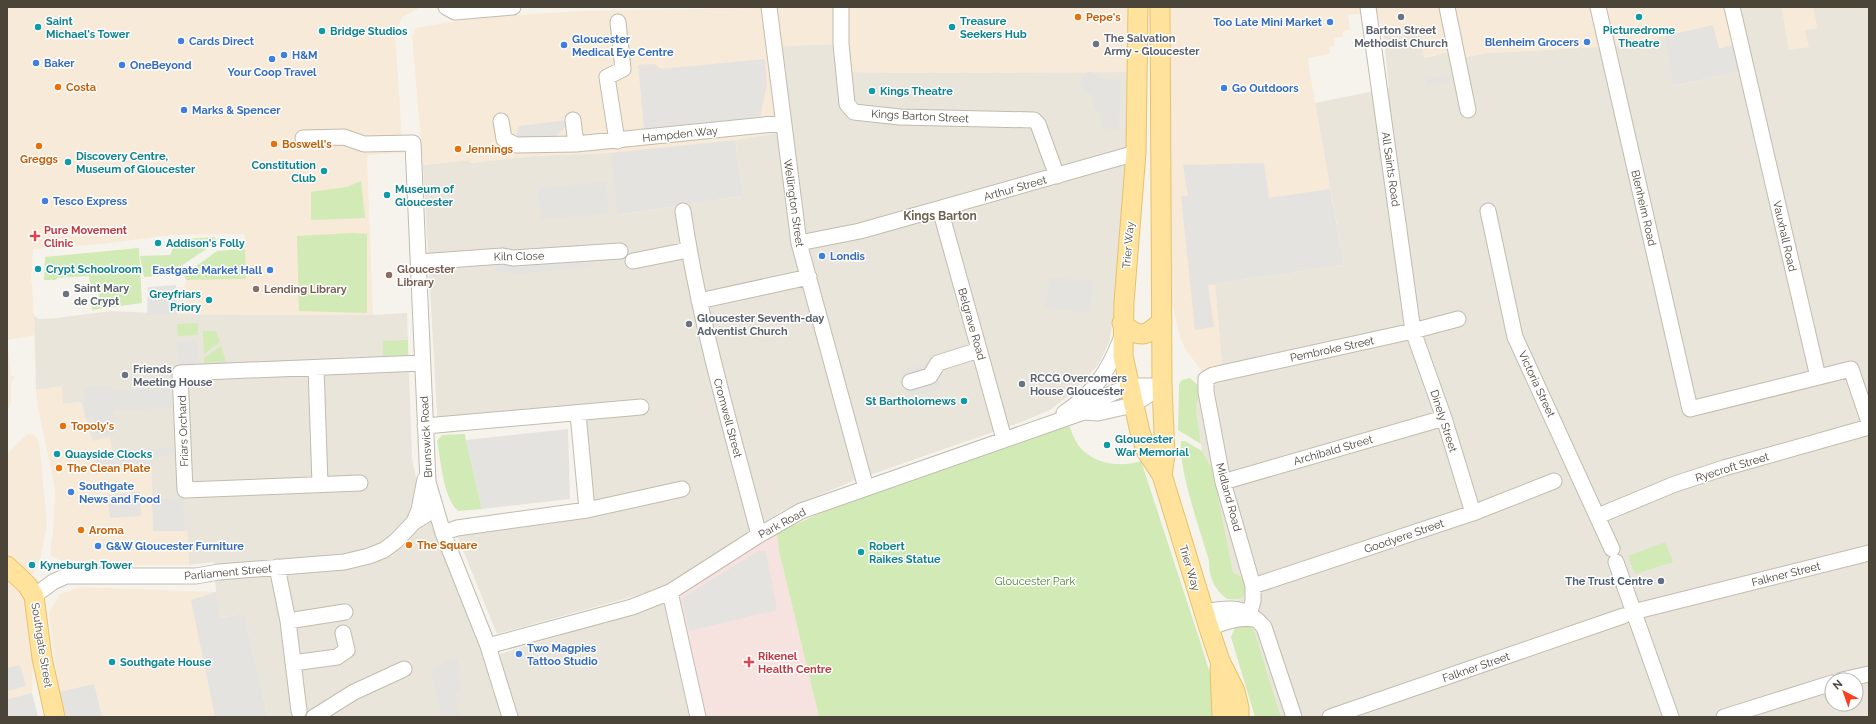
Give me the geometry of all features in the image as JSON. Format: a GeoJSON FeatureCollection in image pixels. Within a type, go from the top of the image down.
{"type":"FeatureCollection","features":[{"type":"Feature","properties":{"kind":"main road","name":"Trier Way"},"geometry":{"type":"LineString","coordinates":[[1138,7],[1136,153],[1122,330],[1123,356],[1140,432],[1147,452],[1162,475],[1206,620],[1220,660],[1230,676],[1240,714]]}},
{"type":"Feature","properties":{"kind":"main road","name":"Trier Way"},"geometry":{"type":"LineString","coordinates":[[1160,7],[1162,386],[1165,455],[1162,475]]}},
{"type":"Feature","properties":{"kind":"main road"},"geometry":{"type":"LineString","coordinates":[[1122,330],[1144,334],[1153,330],[1162,321]]}},
{"type":"Feature","properties":{"kind":"main road"},"geometry":{"type":"LineString","coordinates":[[7,566],[27,585],[34,596]]}},
{"type":"Feature","properties":{"kind":"main road","name":"Southgate Street"},"geometry":{"type":"LineString","coordinates":[[34,596],[42,658],[55,717]]}},
{"type":"Feature","properties":{"kind":"main road","name":"Trier Way"},"geometry":{"type":"LineString","coordinates":[[1220,660],[1222,717]]}},
{"type":"Feature","properties":{"kind":"street"},"geometry":{"type":"LineString","coordinates":[[446,7],[455,12],[513,7]]}},
{"type":"Feature","properties":{"kind":"street","name":"Wellington Street"},"geometry":{"type":"LineString","coordinates":[[769,7],[799,243],[866,488]]}},
{"type":"Feature","properties":{"kind":"street","name":"Kings Barton Street"},"geometry":{"type":"LineString","coordinates":[[841,7],[841,47],[847,104],[854,112],[900,117],[1034,120],[1038,124],[1057,176]]}},
{"type":"Feature","properties":{"kind":"street","name":"All Saints Road"},"geometry":{"type":"LineString","coordinates":[[1368,7],[1414,331]]}},
{"type":"Feature","properties":{"kind":"street"},"geometry":{"type":"LineString","coordinates":[[1447,7],[1468,110]]}},
{"type":"Feature","properties":{"kind":"street","name":"Blenheim Road"},"geometry":{"type":"LineString","coordinates":[[1598,7],[1690,409],[1818,377]]}},
{"type":"Feature","properties":{"kind":"street","name":"Vauxhall Road"},"geometry":{"type":"LineString","coordinates":[[1732,7],[1818,377]]}},
{"type":"Feature","properties":{"kind":"street"},"geometry":{"type":"LineString","coordinates":[[617,141],[607,77],[623,69],[618,22]]}},
{"type":"Feature","properties":{"kind":"street"},"geometry":{"type":"LineString","coordinates":[[573,120],[576,144]]}},
{"type":"Feature","properties":{"kind":"street","name":"Hampden Way"},"geometry":{"type":"LineString","coordinates":[[501,121],[504,139],[516,145],[576,144],[617,141],[783,123]]}},
{"type":"Feature","properties":{"kind":"street","name":"Brunswick Road"},"geometry":{"type":"LineString","coordinates":[[303,138],[344,137],[364,144],[413,143],[427,470],[435,509],[488,646],[509,717]]}},
{"type":"Feature","properties":{"kind":"street","name":"Arthur Street"},"geometry":{"type":"LineString","coordinates":[[799,243],[860,231],[1136,153]]}},
{"type":"Feature","properties":{"kind":"street","name":"Belgrave Road"},"geometry":{"type":"LineString","coordinates":[[940,209],[1004,439]]}},
{"type":"Feature","properties":{"kind":"street","name":"Cromwell Street"},"geometry":{"type":"LineString","coordinates":[[682,211],[688,250],[699,301],[759,535]]}},
{"type":"Feature","properties":{"kind":"street","name":"Victoria Street"},"geometry":{"type":"LineString","coordinates":[[1488,211],[1515,337],[1598,516],[1614,556],[1628,614],[1671,717]]}},
{"type":"Feature","properties":{"kind":"street","name":"Kiln Close"},"geometry":{"type":"LineString","coordinates":[[419,262],[503,256],[513,258],[620,250]]}},
{"type":"Feature","properties":{"kind":"street"},"geometry":{"type":"LineString","coordinates":[[633,261],[688,250]]}},
{"type":"Feature","properties":{"kind":"street"},"geometry":{"type":"LineString","coordinates":[[699,301],[809,277]]}},
{"type":"Feature","properties":{"kind":"street","name":"Pembroke Street"},"geometry":{"type":"LineString","coordinates":[[1206,379],[1213,375],[1414,331],[1458,319]]}},
{"type":"Feature","properties":{"kind":"street"},"geometry":{"type":"LineString","coordinates":[[1046,425],[1080,402],[1095,387],[1114,357],[1122,330]]}},
{"type":"Feature","properties":{"kind":"street","name":"Dinely Street"},"geometry":{"type":"LineString","coordinates":[[1414,331],[1444,418],[1473,513]]}},
{"type":"Feature","properties":{"kind":"street"},"geometry":{"type":"LineString","coordinates":[[910,382],[930,376],[938,363],[979,350]]}},
{"type":"Feature","properties":{"kind":"street","name":"Friars Orchard"},"geometry":{"type":"LineString","coordinates":[[360,482],[185,490],[180,373],[422,363]]}},
{"type":"Feature","properties":{"kind":"street"},"geometry":{"type":"LineString","coordinates":[[316,368],[320,484]]}},
{"type":"Feature","properties":{"kind":"street"},"geometry":{"type":"LineString","coordinates":[[1818,377],[1851,369],[1869,422]]}},
{"type":"Feature","properties":{"kind":"street","name":"Midland Road"},"geometry":{"type":"LineString","coordinates":[[1206,379],[1206,392],[1223,482],[1253,586],[1251,617]]}},
{"type":"Feature","properties":{"kind":"street","name":"Park Road"},"geometry":{"type":"LineString","coordinates":[[488,646],[632,607],[670,592],[759,535],[801,511],[1084,412],[1104,397],[1129,386],[1162,386]]}},
{"type":"Feature","properties":{"kind":"street","name":"Park Road"},"geometry":{"type":"LineString","coordinates":[[1084,412],[1098,413],[1133,406],[1162,386]]}},
{"type":"Feature","properties":{"kind":"street"},"geometry":{"type":"LineString","coordinates":[[425,426],[578,414],[641,407]]}},
{"type":"Feature","properties":{"kind":"street"},"geometry":{"type":"LineString","coordinates":[[578,414],[587,510]]}},
{"type":"Feature","properties":{"kind":"street","name":"Archibald Street"},"geometry":{"type":"LineString","coordinates":[[1223,482],[1444,418]]}},
{"type":"Feature","properties":{"kind":"street","name":"Ryecroft Street"},"geometry":{"type":"LineString","coordinates":[[1598,516],[1675,484],[1724,468],[1869,427]]}},
{"type":"Feature","properties":{"kind":"street","name":"Parliament Street"},"geometry":{"type":"LineString","coordinates":[[414,522],[419,510],[427,470]]}},
{"type":"Feature","properties":{"kind":"street","name":"Goodyere Street"},"geometry":{"type":"LineString","coordinates":[[1253,586],[1473,513],[1554,481]]}},
{"type":"Feature","properties":{"kind":"street"},"geometry":{"type":"LineString","coordinates":[[443,533],[457,528],[587,510],[682,489]]}},
{"type":"Feature","properties":{"kind":"street","name":"Parliament Street"},"geometry":{"type":"LineString","coordinates":[[34,596],[53,582],[66,576],[172,577],[344,562],[369,556],[390,546],[414,522],[435,509]]}},
{"type":"Feature","properties":{"kind":"street","name":"Falkner Street"},"geometry":{"type":"LineString","coordinates":[[1330,717],[1628,614],[1869,553]]}},
{"type":"Feature","properties":{"kind":"street"},"geometry":{"type":"LineString","coordinates":[[277,567],[288,621],[299,711]]}},
{"type":"Feature","properties":{"kind":"street"},"geometry":{"type":"LineString","coordinates":[[670,592],[698,717]]}},
{"type":"Feature","properties":{"kind":"street"},"geometry":{"type":"LineString","coordinates":[[1206,620],[1228,608],[1251,617],[1264,628],[1294,717]]}},
{"type":"Feature","properties":{"kind":"street"},"geometry":{"type":"LineString","coordinates":[[288,621],[345,612]]}},
{"type":"Feature","properties":{"kind":"street"},"geometry":{"type":"LineString","coordinates":[[293,663],[337,657],[347,650],[343,633]]}},
{"type":"Feature","properties":{"kind":"street"},"geometry":{"type":"LineString","coordinates":[[314,717],[354,692],[404,669]]}},
{"type":"Feature","properties":{"kind":"street"},"geometry":{"type":"LineString","coordinates":[[1724,717],[1824,686]]}},
{"type":"Feature","properties":{"kind":"shaded area"},"geometry":{"type":"Polygon","coordinates":[[[7,7],[421,7],[402,17],[395,33],[403,153],[367,155],[373,315],[177,314],[177,287],[185,287],[186,280],[246,279],[244,234],[171,235],[102,244],[33,249],[31,282],[35,335],[7,340],[7,7]]]}},
{"type":"Feature","properties":{"kind":"shaded area"},"geometry":{"type":"Polygon","coordinates":[[[777,7],[1126,7],[1128,12],[1129,72],[848,72],[841,44],[780,46],[774,10],[777,7]]]}},
{"type":"Feature","properties":{"kind":"shaded area"},"geometry":{"type":"Polygon","coordinates":[[[1171,7],[1729,7],[1742,70],[1673,86],[1665,36],[1617,46],[1487,53],[1466,57],[1464,48],[1424,58],[1419,27],[1383,30],[1376,12],[1348,15],[1350,30],[1343,31],[1343,37],[1334,38],[1335,46],[1329,47],[1330,54],[1308,58],[1344,265],[1215,284],[1222,366],[1202,371],[1186,350],[1180,337],[1172,302],[1171,214],[1168,158],[1171,7]]]}},
{"type":"Feature","properties":{"kind":"shaded area"},"geometry":{"type":"Polygon","coordinates":[[[1729,7],[1782,7],[1789,50],[1805,30],[1817,28],[1813,7],[1869,7],[1869,717],[1284,717],[1280,714],[1254,630],[1250,626],[1237,599],[1245,596],[1245,580],[1233,572],[1213,470],[1202,451],[1196,410],[1197,402],[1202,393],[1200,379],[1202,371],[1222,366],[1215,284],[1344,265],[1315,103],[1389,88],[1383,30],[1419,27],[1425,58],[1464,48],[1466,57],[1487,53],[1600,47],[1665,36],[1674,86],[1739,72],[1742,70],[1729,7]]]}},
{"type":"Feature","properties":{"kind":"shaded area"},"geometry":{"type":"Polygon","coordinates":[[[1782,7],[1813,7],[1817,28],[1805,30],[1809,47],[1789,50],[1782,7]]]}},
{"type":"Feature","properties":{"kind":"shaded area"},"geometry":{"type":"Polygon","coordinates":[[[762,8],[765,13],[776,133],[735,140],[743,196],[617,215],[610,153],[532,156],[470,163],[469,160],[423,165],[412,36],[416,28],[474,18],[580,11],[762,8]]]}},
{"type":"Feature","properties":{"kind":"shaded area"},"geometry":{"type":"Polygon","coordinates":[[[1713,25],[1719,49],[1730,45],[1733,47],[1739,72],[1673,86],[1665,36],[1713,25]]]}},
{"type":"Feature","properties":{"kind":"shaded area"},"geometry":{"type":"Polygon","coordinates":[[[841,44],[848,72],[1129,72],[1127,167],[1113,319],[1109,343],[1098,365],[1073,392],[1050,410],[1019,423],[853,481],[782,511],[680,578],[653,591],[497,634],[457,535],[584,518],[574,418],[438,431],[423,165],[470,160],[470,163],[532,156],[610,153],[618,215],[743,196],[735,140],[789,131],[780,46],[841,44]]]}},
{"type":"Feature","properties":{"kind":"shaded area"},"geometry":{"type":"Polygon","coordinates":[[[765,59],[767,84],[760,117],[644,129],[638,65],[655,64],[661,69],[765,59]]]}},
{"type":"Feature","properties":{"kind":"shaded area"},"geometry":{"type":"Polygon","coordinates":[[[1087,72],[1092,72],[1103,79],[1120,80],[1119,130],[1101,128],[1101,115],[1094,109],[1092,96],[1079,86],[1087,72]]]}},
{"type":"Feature","properties":{"kind":"shaded area"},"geometry":{"type":"Polygon","coordinates":[[[1448,75],[1450,82],[1427,87],[1427,79],[1448,75]]]}},
{"type":"Feature","properties":{"kind":"shaded area"},"geometry":{"type":"Polygon","coordinates":[[[567,120],[565,127],[555,137],[520,139],[516,136],[519,126],[567,120]]]}},
{"type":"Feature","properties":{"kind":"shaded area"},"geometry":{"type":"Polygon","coordinates":[[[735,140],[743,196],[617,215],[610,153],[735,140]]]}},
{"type":"Feature","properties":{"kind":"shaded area"},"geometry":{"type":"Polygon","coordinates":[[[1264,163],[1269,198],[1330,189],[1344,265],[1208,285],[1214,327],[1195,330],[1181,196],[1188,196],[1183,165],[1264,163]]]}},
{"type":"Feature","properties":{"kind":"shaded area"},"geometry":{"type":"Polygon","coordinates":[[[606,182],[609,214],[541,219],[538,188],[606,182]]]}},
{"type":"Feature","properties":{"kind":"shaded area"},"geometry":{"type":"Polygon","coordinates":[[[592,257],[593,267],[517,274],[511,272],[496,273],[495,264],[592,257]]]}},
{"type":"Feature","properties":{"kind":"shaded area"},"geometry":{"type":"Polygon","coordinates":[[[1050,278],[1093,281],[1090,313],[1045,308],[1050,278]]]}},
{"type":"Feature","properties":{"kind":"shaded area"},"geometry":{"type":"Polygon","coordinates":[[[176,285],[177,314],[147,315],[148,287],[176,285]]]}},
{"type":"Feature","properties":{"kind":"shaded area"},"geometry":{"type":"Polygon","coordinates":[[[111,311],[177,314],[373,315],[407,313],[412,459],[417,482],[484,659],[682,598],[705,717],[268,717],[244,613],[220,618],[216,592],[214,562],[189,565],[187,531],[153,531],[151,469],[96,474],[92,441],[81,402],[63,404],[40,389],[36,390],[34,316],[39,319],[57,318],[111,311]]]}},
{"type":"Feature","properties":{"kind":"shaded area"},"geometry":{"type":"Polygon","coordinates":[[[197,341],[198,364],[178,365],[177,342],[197,341]]]}},
{"type":"Feature","properties":{"kind":"shaded area"},"geometry":{"type":"Polygon","coordinates":[[[8,346],[11,376],[14,376],[14,380],[11,381],[11,404],[8,410],[7,423],[8,346]]]}},
{"type":"Feature","properties":{"kind":"shaded area"},"geometry":{"type":"Polygon","coordinates":[[[934,362],[941,388],[909,397],[901,371],[934,362]]]}},
{"type":"Feature","properties":{"kind":"shaded area"},"geometry":{"type":"Polygon","coordinates":[[[113,385],[113,390],[170,388],[171,408],[114,410],[115,434],[95,435],[94,418],[85,418],[84,387],[113,385]]]}},
{"type":"Feature","properties":{"kind":"shaded area"},"geometry":{"type":"Polygon","coordinates":[[[62,386],[63,404],[81,402],[92,441],[110,437],[112,451],[93,452],[96,474],[151,469],[153,531],[187,531],[189,565],[131,565],[59,560],[50,555],[54,521],[55,488],[38,408],[36,390],[62,386]]]}},
{"type":"Feature","properties":{"kind":"shaded area"},"geometry":{"type":"Polygon","coordinates":[[[568,429],[570,499],[482,509],[466,440],[568,429]]]}},
{"type":"Feature","properties":{"kind":"shaded area"},"geometry":{"type":"Polygon","coordinates":[[[27,434],[34,435],[39,441],[47,523],[41,556],[33,574],[27,576],[7,559],[7,454],[27,434]]]}},
{"type":"Feature","properties":{"kind":"shaded area"},"geometry":{"type":"Polygon","coordinates":[[[173,447],[173,455],[150,456],[151,469],[96,474],[93,452],[173,447]]]}},
{"type":"Feature","properties":{"kind":"shaded area"},"geometry":{"type":"Polygon","coordinates":[[[140,492],[141,516],[110,518],[108,495],[140,492]]]}},
{"type":"Feature","properties":{"kind":"shaded area"},"geometry":{"type":"Polygon","coordinates":[[[183,498],[184,531],[153,531],[152,500],[183,498]]]}},
{"type":"Feature","properties":{"kind":"shaded area","name":"Rikenel Health Centre"},"geometry":{"type":"Polygon","coordinates":[[[777,533],[779,551],[819,717],[703,717],[677,597],[777,533]]]}},
{"type":"Feature","properties":{"kind":"shaded area"},"geometry":{"type":"Polygon","coordinates":[[[758,551],[766,551],[777,610],[689,631],[682,598],[758,551]]]}},
{"type":"Feature","properties":{"kind":"shaded area"},"geometry":{"type":"Polygon","coordinates":[[[7,579],[24,600],[30,619],[33,653],[32,693],[7,699],[7,579]]]}},
{"type":"Feature","properties":{"kind":"shaded area"},"geometry":{"type":"Polygon","coordinates":[[[80,587],[216,592],[221,618],[244,613],[268,717],[66,717],[59,692],[49,613],[60,594],[80,587]]]}},
{"type":"Feature","properties":{"kind":"shaded area"},"geometry":{"type":"Polygon","coordinates":[[[216,592],[221,618],[244,613],[268,717],[215,717],[191,600],[216,592]]]}},
{"type":"Feature","properties":{"kind":"shaded area"},"geometry":{"type":"Polygon","coordinates":[[[458,657],[461,670],[457,671],[461,690],[455,692],[460,716],[442,717],[431,670],[450,659],[458,657]]]}},
{"type":"Feature","properties":{"kind":"shaded area"},"geometry":{"type":"Polygon","coordinates":[[[20,665],[26,686],[7,691],[7,668],[20,665]]]}},
{"type":"Feature","properties":{"kind":"shaded area"},"geometry":{"type":"Polygon","coordinates":[[[94,684],[102,717],[66,717],[59,692],[94,684]]]}},
{"type":"Feature","properties":{"kind":"shaded area"},"geometry":{"type":"Polygon","coordinates":[[[32,693],[38,717],[7,717],[7,699],[32,693]]]}},
{"type":"Feature","properties":{"kind":"green space"},"geometry":{"type":"Polygon","coordinates":[[[361,181],[365,218],[311,220],[311,192],[347,187],[361,181]]]}},
{"type":"Feature","properties":{"kind":"green space"},"geometry":{"type":"Polygon","coordinates":[[[353,233],[367,234],[367,313],[299,311],[297,236],[353,233]]]}},
{"type":"Feature","properties":{"kind":"green space"},"geometry":{"type":"Polygon","coordinates":[[[214,237],[218,241],[168,275],[144,277],[140,256],[170,255],[172,251],[172,240],[214,237]]]}},
{"type":"Feature","properties":{"kind":"green space"},"geometry":{"type":"Polygon","coordinates":[[[139,248],[142,303],[92,310],[91,300],[95,300],[95,297],[99,297],[99,291],[94,291],[94,285],[90,284],[89,276],[44,280],[45,257],[139,248]]]}},
{"type":"Feature","properties":{"kind":"green space"},"geometry":{"type":"Polygon","coordinates":[[[245,249],[246,279],[186,280],[184,275],[217,251],[245,249]]]}},
{"type":"Feature","properties":{"kind":"green space"},"geometry":{"type":"Polygon","coordinates":[[[198,323],[198,335],[178,336],[177,324],[198,323]]]}},
{"type":"Feature","properties":{"kind":"green space"},"geometry":{"type":"Polygon","coordinates":[[[203,331],[216,331],[220,342],[204,354],[203,331]]]}},
{"type":"Feature","properties":{"kind":"green space"},"geometry":{"type":"Polygon","coordinates":[[[408,340],[408,355],[383,356],[383,341],[408,340]]]}},
{"type":"Feature","properties":{"kind":"green space"},"geometry":{"type":"Polygon","coordinates":[[[221,346],[226,362],[204,363],[204,358],[221,346]]]}},
{"type":"Feature","properties":{"kind":"green space"},"geometry":{"type":"Polygon","coordinates":[[[1190,378],[1202,389],[1202,393],[1197,402],[1196,410],[1201,444],[1178,430],[1179,384],[1182,380],[1190,378]]]}},
{"type":"Feature","properties":{"kind":"green space","name":"Gloucester Park"},"geometry":{"type":"Polygon","coordinates":[[[1069,425],[1078,445],[1091,456],[1099,460],[1115,464],[1141,461],[1211,677],[1214,717],[819,717],[779,551],[777,533],[840,504],[1069,425]]]}},
{"type":"Feature","properties":{"kind":"green space"},"geometry":{"type":"Polygon","coordinates":[[[465,434],[482,509],[458,511],[453,505],[446,488],[437,441],[442,435],[465,434]]]}},
{"type":"Feature","properties":{"kind":"green space"},"geometry":{"type":"Polygon","coordinates":[[[1181,441],[1185,441],[1202,451],[1213,470],[1233,572],[1245,580],[1246,590],[1244,597],[1227,599],[1213,583],[1209,561],[1186,484],[1181,453],[1181,441]]]}},
{"type":"Feature","properties":{"kind":"green space"},"geometry":{"type":"Polygon","coordinates":[[[1665,542],[1673,562],[1635,574],[1628,556],[1665,542]]]}},
{"type":"Feature","properties":{"kind":"green space"},"geometry":{"type":"Polygon","coordinates":[[[1243,624],[1250,626],[1254,630],[1280,714],[1284,717],[1255,717],[1231,637],[1235,627],[1243,624]]]}},
{"type":"Feature","properties":{"kind":"place","name":"Pepe's"},"geometry":{"type":"Point","coordinates":[1078,17]}},
{"type":"Feature","properties":{"kind":"place","name":"Barton Street Methodist Church"},"geometry":{"type":"Point","coordinates":[1401,17]}},
{"type":"Feature","properties":{"kind":"place","name":"Picturedrome Theatre"},"geometry":{"type":"Point","coordinates":[1639,17]}},
{"type":"Feature","properties":{"kind":"place","name":"Too Late Mini Market"},"geometry":{"type":"Point","coordinates":[1330,22]}},
{"type":"Feature","properties":{"kind":"place","name":"Saint Michael's Tower"},"geometry":{"type":"Point","coordinates":[38,27]}},
{"type":"Feature","properties":{"kind":"place","name":"Treasure Seekers Hub"},"geometry":{"type":"Point","coordinates":[952,27]}},
{"type":"Feature","properties":{"kind":"place","name":"Bridge Studios"},"geometry":{"type":"Point","coordinates":[322,31]}},
{"type":"Feature","properties":{"kind":"place","name":"Cards Direct"},"geometry":{"type":"Point","coordinates":[181,41]}},
{"type":"Feature","properties":{"kind":"place","name":"Blenheim Grocers"},"geometry":{"type":"Point","coordinates":[1587,42]}},
{"type":"Feature","properties":{"kind":"place","name":"The Salvation Army - Gloucester"},"geometry":{"type":"Point","coordinates":[1096,44]}},
{"type":"Feature","properties":{"kind":"place","name":"Gloucester Medical Eye Centre"},"geometry":{"type":"Point","coordinates":[564,45]}},
{"type":"Feature","properties":{"kind":"place","name":"H&M"},"geometry":{"type":"Point","coordinates":[284,55]}},
{"type":"Feature","properties":{"kind":"place","name":"Your Coop Travel"},"geometry":{"type":"Point","coordinates":[272,59]}},
{"type":"Feature","properties":{"kind":"place","name":"Baker"},"geometry":{"type":"Point","coordinates":[36,63]}},
{"type":"Feature","properties":{"kind":"place","name":"OneBeyond"},"geometry":{"type":"Point","coordinates":[122,65]}},
{"type":"Feature","properties":{"kind":"place","name":"Costa"},"geometry":{"type":"Point","coordinates":[58,87]}},
{"type":"Feature","properties":{"kind":"place","name":"Go Outdoors"},"geometry":{"type":"Point","coordinates":[1224,88]}},
{"type":"Feature","properties":{"kind":"place","name":"Kings Theatre"},"geometry":{"type":"Point","coordinates":[872,91]}},
{"type":"Feature","properties":{"kind":"place","name":"Marks & Spencer"},"geometry":{"type":"Point","coordinates":[184,110]}},
{"type":"Feature","properties":{"kind":"place","name":"Boswell's"},"geometry":{"type":"Point","coordinates":[274,144]}},
{"type":"Feature","properties":{"kind":"place","name":"Greggs"},"geometry":{"type":"Point","coordinates":[39,146]}},
{"type":"Feature","properties":{"kind":"place","name":"Jennings"},"geometry":{"type":"Point","coordinates":[458,149]}},
{"type":"Feature","properties":{"kind":"place","name":"Discovery Centre, Museum of Gloucester"},"geometry":{"type":"Point","coordinates":[68,162]}},
{"type":"Feature","properties":{"kind":"place","name":"Constitution Club"},"geometry":{"type":"Point","coordinates":[324,171]}},
{"type":"Feature","properties":{"kind":"place","name":"Museum of Gloucester"},"geometry":{"type":"Point","coordinates":[387,195]}},
{"type":"Feature","properties":{"kind":"place","name":"Tesco Express"},"geometry":{"type":"Point","coordinates":[45,201]}},
{"type":"Feature","properties":{"kind":"place","name":"Pure Movement Clinic"},"geometry":{"type":"Point","coordinates":[35,236]}},
{"type":"Feature","properties":{"kind":"place","name":"Addison's Folly"},"geometry":{"type":"Point","coordinates":[158,243]}},
{"type":"Feature","properties":{"kind":"place","name":"Londis"},"geometry":{"type":"Point","coordinates":[822,256]}},
{"type":"Feature","properties":{"kind":"place","name":"Crypt Schoolroom"},"geometry":{"type":"Point","coordinates":[38,269]}},
{"type":"Feature","properties":{"kind":"place","name":"Eastgate Market Hall"},"geometry":{"type":"Point","coordinates":[270,270]}},
{"type":"Feature","properties":{"kind":"place","name":"Gloucester Library"},"geometry":{"type":"Point","coordinates":[389,275]}},
{"type":"Feature","properties":{"kind":"place","name":"Lending Library"},"geometry":{"type":"Point","coordinates":[256,289]}},
{"type":"Feature","properties":{"kind":"place","name":"Saint Mary de Crypt"},"geometry":{"type":"Point","coordinates":[66,294]}},
{"type":"Feature","properties":{"kind":"place","name":"Greyfriars Priory"},"geometry":{"type":"Point","coordinates":[209,300]}},
{"type":"Feature","properties":{"kind":"place","name":"Gloucester Seventh-day Adventist Church"},"geometry":{"type":"Point","coordinates":[689,324]}},
{"type":"Feature","properties":{"kind":"place","name":"Friends Meeting House"},"geometry":{"type":"Point","coordinates":[125,375]}},
{"type":"Feature","properties":{"kind":"place","name":"RCCG Overcomers House Gloucester"},"geometry":{"type":"Point","coordinates":[1022,384]}},
{"type":"Feature","properties":{"kind":"place","name":"St Bartholomews"},"geometry":{"type":"Point","coordinates":[964,401]}},
{"type":"Feature","properties":{"kind":"place","name":"Topoly's"},"geometry":{"type":"Point","coordinates":[63,426]}},
{"type":"Feature","properties":{"kind":"place","name":"Gloucester War Memorial"},"geometry":{"type":"Point","coordinates":[1107,445]}},
{"type":"Feature","properties":{"kind":"place","name":"Quayside Clocks"},"geometry":{"type":"Point","coordinates":[57,454]}},
{"type":"Feature","properties":{"kind":"place","name":"The Clean Plate"},"geometry":{"type":"Point","coordinates":[59,468]}},
{"type":"Feature","properties":{"kind":"place","name":"Southgate News and Food"},"geometry":{"type":"Point","coordinates":[71,492]}},
{"type":"Feature","properties":{"kind":"place","name":"Aroma"},"geometry":{"type":"Point","coordinates":[81,530]}},
{"type":"Feature","properties":{"kind":"place","name":"The Square"},"geometry":{"type":"Point","coordinates":[409,545]}},
{"type":"Feature","properties":{"kind":"place","name":"G&W Gloucester Furniture"},"geometry":{"type":"Point","coordinates":[98,546]}},
{"type":"Feature","properties":{"kind":"place","name":"Robert Raikes Statue"},"geometry":{"type":"Point","coordinates":[861,552]}},
{"type":"Feature","properties":{"kind":"place","name":"Kyneburgh Tower"},"geometry":{"type":"Point","coordinates":[32,565]}},
{"type":"Feature","properties":{"kind":"place","name":"The Trust Centre"},"geometry":{"type":"Point","coordinates":[1661,581]}},
{"type":"Feature","properties":{"kind":"place","name":"Two Magpies Tattoo Studio"},"geometry":{"type":"Point","coordinates":[519,654]}},
{"type":"Feature","properties":{"kind":"place","name":"Southgate House"},"geometry":{"type":"Point","coordinates":[112,662]}},
{"type":"Feature","properties":{"kind":"place","name":"Rikenel Health Centre"},"geometry":{"type":"Point","coordinates":[749,662]}},
{"type":"Feature","properties":{"kind":"district","name":"Kings Barton"},"geometry":{"type":"Point","coordinates":[940,216]}}]}
